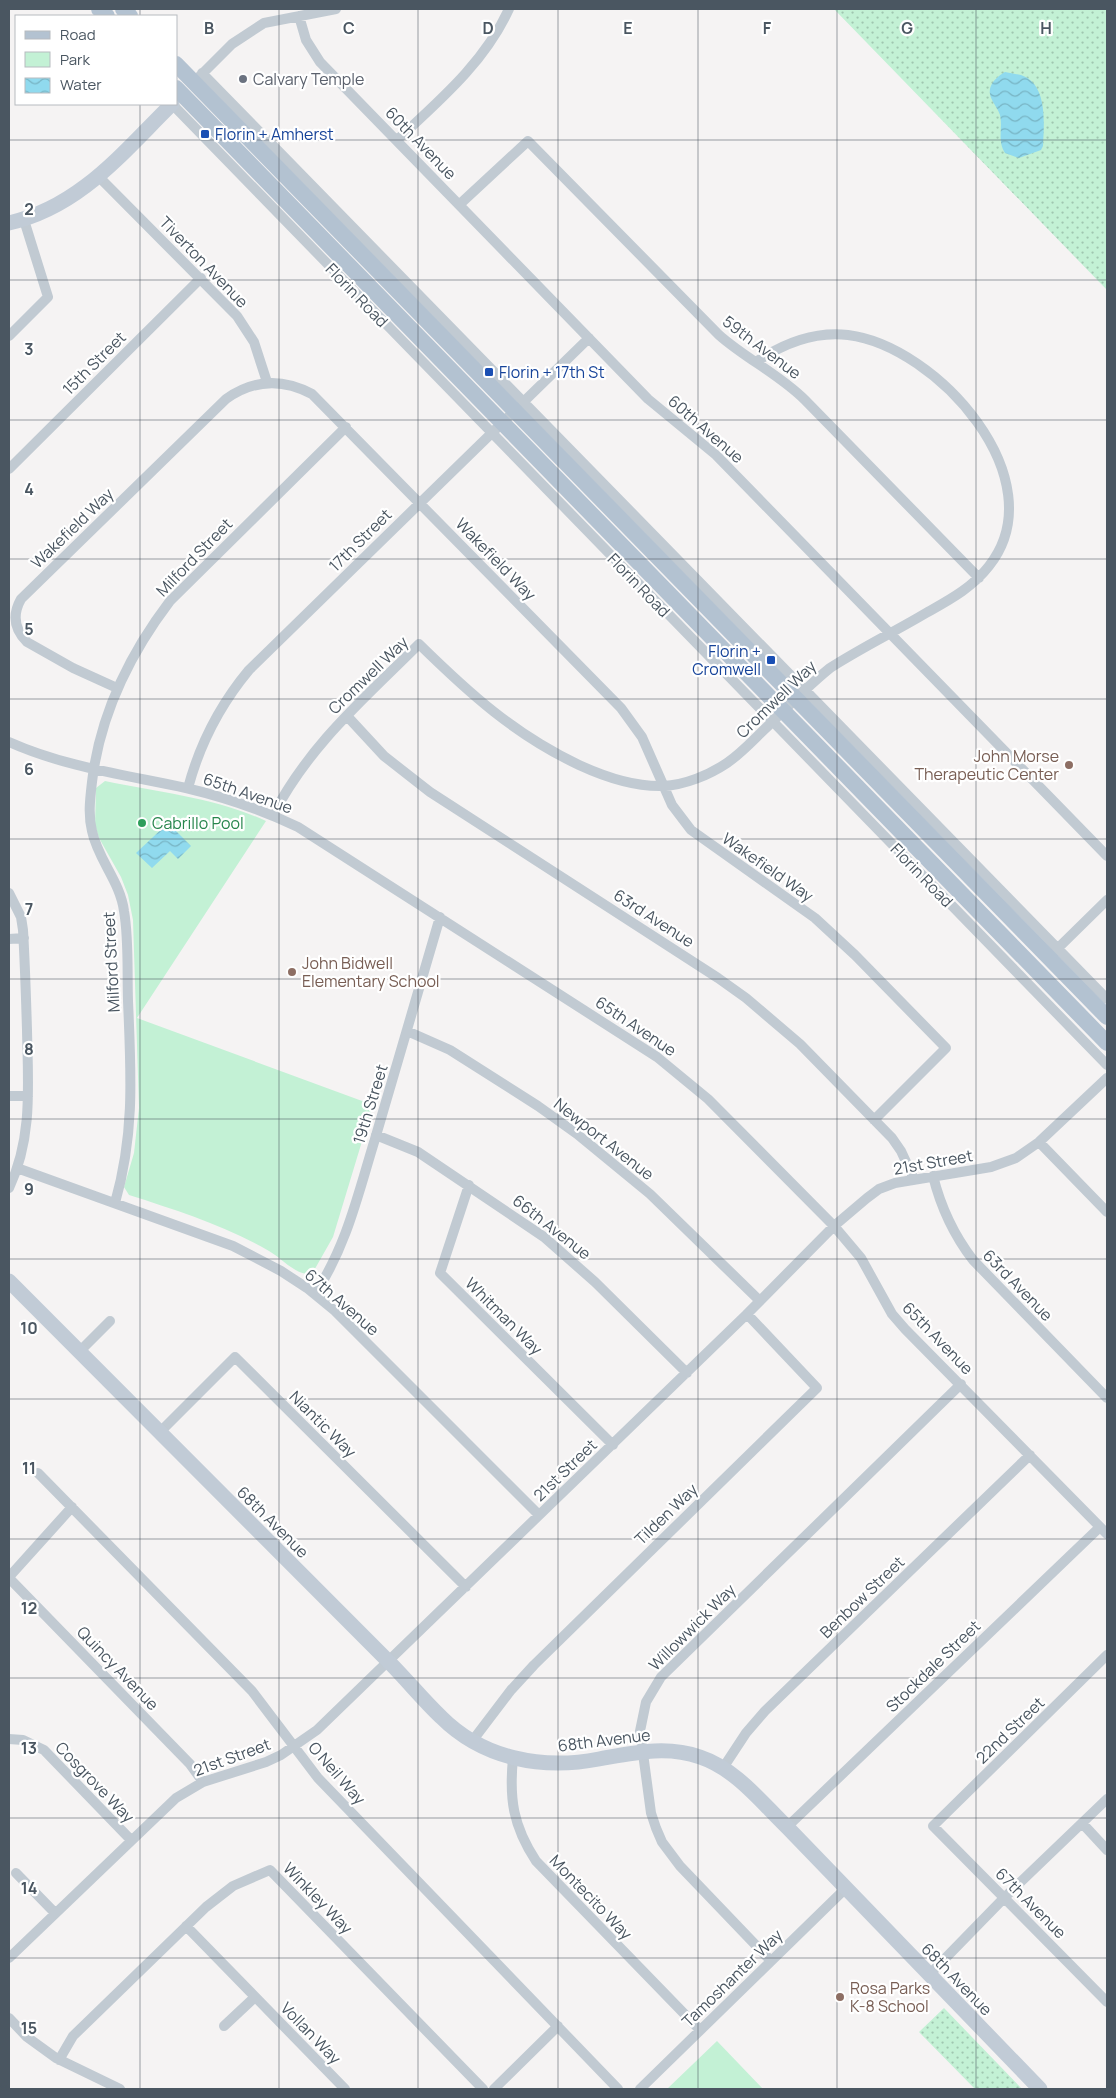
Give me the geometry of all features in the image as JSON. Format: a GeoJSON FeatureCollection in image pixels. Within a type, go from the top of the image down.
{"type":"FeatureCollection","features":[{"type":"Feature","properties":{"kind":"main road","name":"Florin Road"},"geometry":{"type":"LineString","coordinates":[[178,65],[198,78],[801,694],[1053,953],[1107,1017]]}},
{"type":"Feature","properties":{"kind":"main road","name":"Florin Road"},"geometry":{"type":"LineString","coordinates":[[178,100],[777,716],[1036,970],[1107,1043]]}},
{"type":"Feature","properties":{"kind":"street"},"geometry":{"type":"LineString","coordinates":[[178,96],[232,44],[256,27],[264,23],[336,9]]}},
{"type":"Feature","properties":{"kind":"street"},"geometry":{"type":"LineString","coordinates":[[397,140],[464,76],[493,38],[509,9]]}},
{"type":"Feature","properties":{"kind":"street","name":"60th Avenue"},"geometry":{"type":"LineString","coordinates":[[299,16],[306,40],[320,62],[648,398],[716,455],[1107,856]]}},
{"type":"Feature","properties":{"kind":"street"},"geometry":{"type":"LineString","coordinates":[[9,223],[24,220],[54,208],[84,189],[169,105]]}},
{"type":"Feature","properties":{"kind":"street","name":"59th Avenue"},"geometry":{"type":"LineString","coordinates":[[460,204],[528,141],[719,335],[800,394],[979,578]]}},
{"type":"Feature","properties":{"kind":"street","name":"Tiverton Avenue"},"geometry":{"type":"LineString","coordinates":[[98,176],[237,316],[246,328],[260,356],[267,382]]}},
{"type":"Feature","properties":{"kind":"street"},"geometry":{"type":"LineString","coordinates":[[9,336],[48,297],[24,220]]}},
{"type":"Feature","properties":{"kind":"street","name":"15th Street"},"geometry":{"type":"LineString","coordinates":[[9,468],[201,278]]}},
{"type":"Feature","properties":{"kind":"street","name":"Cromwell Way"},"geometry":{"type":"LineString","coordinates":[[273,815],[315,749],[420,644],[488,709],[561,757],[615,780],[631,784],[663,786],[699,777],[726,763],[742,752],[777,716],[830,668],[951,599],[979,578],[994,559],[1004,536],[1008,514],[1007,490],[998,460],[985,434],[968,409],[948,387],[926,368],[901,353],[875,342],[848,335],[820,335],[801,339],[781,346],[756,362]]}},
{"type":"Feature","properties":{"kind":"street","name":"17th Street"},"geometry":{"type":"LineString","coordinates":[[188,788],[203,740],[220,708],[249,670],[589,338]]}},
{"type":"Feature","properties":{"kind":"street","name":"Wakefield Way"},"geometry":{"type":"LineString","coordinates":[[117,688],[73,668],[26,642],[15,623],[17,606],[21,599],[226,399],[248,386],[267,382],[289,384],[312,394],[346,426],[621,708],[642,737],[663,786],[680,818],[691,830],[797,904],[827,928],[946,1048],[874,1120]]}},
{"type":"Feature","properties":{"kind":"street","name":"Milford Street"},"geometry":{"type":"LineString","coordinates":[[115,1203],[128,1146],[132,1100],[126,924],[120,893],[95,845],[91,830],[90,801],[101,735],[117,688],[138,646],[170,601],[346,426]]}},
{"type":"Feature","properties":{"kind":"street","name":"63rd Avenue"},"geometry":{"type":"LineString","coordinates":[[347,716],[384,756],[430,792],[746,998],[800,1044],[892,1138],[901,1151],[914,1179]]}},
{"type":"Feature","properties":{"kind":"street","name":"Florin Road"},"geometry":{"type":"LineString","coordinates":[[777,716],[1107,1065]]}},
{"type":"Feature","properties":{"kind":"street","name":"65th Avenue"},"geometry":{"type":"LineString","coordinates":[[9,742],[41,755],[94,769],[188,788],[273,815],[298,827],[624,1034],[676,1072],[731,1121],[834,1226],[861,1258],[892,1314],[1104,1531]]}},
{"type":"Feature","properties":{"kind":"street"},"geometry":{"type":"LineString","coordinates":[[9,893],[20,917],[24,938],[28,1096],[25,1141],[9,1188]]}},
{"type":"Feature","properties":{"kind":"street"},"geometry":{"type":"LineString","coordinates":[[1036,970],[1107,900]]}},
{"type":"Feature","properties":{"kind":"street","name":"19th Street"},"geometry":{"type":"LineString","coordinates":[[315,1294],[329,1272],[344,1238],[440,917]]}},
{"type":"Feature","properties":{"kind":"street"},"geometry":{"type":"LineString","coordinates":[[9,939],[24,938]]}},
{"type":"Feature","properties":{"kind":"street","name":"Florin Road"},"geometry":{"type":"LineString","coordinates":[[1053,953],[1107,999]]}},
{"type":"Feature","properties":{"kind":"street","name":"Newport Avenue"},"geometry":{"type":"LineString","coordinates":[[407,1031],[450,1050],[538,1106],[596,1148],[650,1194],[760,1301]]}},
{"type":"Feature","properties":{"kind":"street","name":"21st Street"},"geometry":{"type":"LineString","coordinates":[[9,1958],[176,1798],[203,1782],[266,1762],[295,1747],[317,1730],[390,1662],[748,1314],[834,1226],[879,1189],[914,1179],[1003,1164],[1023,1154],[1039,1142],[1107,1078]]}},
{"type":"Feature","properties":{"kind":"street"},"geometry":{"type":"LineString","coordinates":[[9,1096],[28,1096]]}},
{"type":"Feature","properties":{"kind":"street","name":"66th Avenue"},"geometry":{"type":"LineString","coordinates":[[376,1135],[418,1152],[521,1219],[574,1262],[687,1372]]}},
{"type":"Feature","properties":{"kind":"street"},"geometry":{"type":"LineString","coordinates":[[1039,1142],[1107,1212]]}},
{"type":"Feature","properties":{"kind":"street","name":"67th Avenue"},"geometry":{"type":"LineString","coordinates":[[17,1168],[233,1246],[281,1271],[315,1294],[348,1323],[540,1516]]}},
{"type":"Feature","properties":{"kind":"street","name":"63rd Avenue"},"geometry":{"type":"LineString","coordinates":[[933,1176],[943,1210],[951,1228],[965,1250],[1107,1398]]}},
{"type":"Feature","properties":{"kind":"street","name":"Whitman Way"},"geometry":{"type":"LineString","coordinates":[[469,1185],[440,1273],[612,1445]]}},
{"type":"Feature","properties":{"kind":"street","name":"68th Avenue"},"geometry":{"type":"LineString","coordinates":[[9,1281],[390,1662],[442,1718],[472,1740],[513,1758],[559,1764],[668,1750],[685,1752],[701,1757],[723,1768],[735,1776],[787,1828],[1040,2089]]}},
{"type":"Feature","properties":{"kind":"street","name":"Tilden Way"},"geometry":{"type":"LineString","coordinates":[[472,1740],[534,1664],[817,1388],[748,1314]]}},
{"type":"Feature","properties":{"kind":"street"},"geometry":{"type":"LineString","coordinates":[[79,1352],[110,1322]]}},
{"type":"Feature","properties":{"kind":"street","name":"Niantic Way"},"geometry":{"type":"LineString","coordinates":[[159,1433],[235,1357],[466,1587]]}},
{"type":"Feature","properties":{"kind":"street","name":"Willowwick Way"},"geometry":{"type":"LineString","coordinates":[[771,1961],[680,1866],[662,1842],[651,1813],[641,1752],[640,1731],[646,1702],[661,1677],[961,1384]]}},
{"type":"Feature","properties":{"kind":"street","name":"Benbow Street"},"geometry":{"type":"LineString","coordinates":[[723,1768],[746,1733],[765,1711],[1030,1455]]}},
{"type":"Feature","properties":{"kind":"street","name":"O Neil Way"},"geometry":{"type":"LineString","coordinates":[[38,1473],[252,1690],[318,1778],[618,2089]]}},
{"type":"Feature","properties":{"kind":"street"},"geometry":{"type":"LineString","coordinates":[[9,1578],[72,1507]]}},
{"type":"Feature","properties":{"kind":"street","name":"Stockdale Street"},"geometry":{"type":"LineString","coordinates":[[787,1828],[1104,1531]]}},
{"type":"Feature","properties":{"kind":"street","name":"Quincy Avenue"},"geometry":{"type":"LineString","coordinates":[[9,1578],[190,1764],[203,1782]]}},
{"type":"Feature","properties":{"kind":"street","name":"22nd Street"},"geometry":{"type":"LineString","coordinates":[[933,1826],[1107,1655]]}},
{"type":"Feature","properties":{"kind":"street","name":"Cosgrove Way"},"geometry":{"type":"LineString","coordinates":[[9,1739],[23,1740],[44,1750],[131,1840]]}},
{"type":"Feature","properties":{"kind":"street","name":"Montecito Way"},"geometry":{"type":"LineString","coordinates":[[513,1758],[510,1782],[515,1817],[523,1840],[536,1861],[700,2030]]}},
{"type":"Feature","properties":{"kind":"street"},"geometry":{"type":"LineString","coordinates":[[929,1975],[1107,1799]]}},
{"type":"Feature","properties":{"kind":"street"},"geometry":{"type":"LineString","coordinates":[[1082,1823],[1107,1850]]}},
{"type":"Feature","properties":{"kind":"street","name":"67th Avenue"},"geometry":{"type":"LineString","coordinates":[[933,1826],[1107,2002]]}},
{"type":"Feature","properties":{"kind":"street","name":"Winkley Way"},"geometry":{"type":"LineString","coordinates":[[59,2060],[74,2036],[206,1907],[233,1886],[270,1870],[483,2089]]}},
{"type":"Feature","properties":{"kind":"street"},"geometry":{"type":"LineString","coordinates":[[16,1873],[55,1913]]}},
{"type":"Feature","properties":{"kind":"street","name":"Tamoshanter Way"},"geometry":{"type":"LineString","coordinates":[[640,2089],[845,1889]]}},
{"type":"Feature","properties":{"kind":"street","name":"Vollan Way"},"geometry":{"type":"LineString","coordinates":[[186,1926],[345,2089]]}},
{"type":"Feature","properties":{"kind":"street"},"geometry":{"type":"LineString","coordinates":[[224,2026],[255,1997]]}},
{"type":"Feature","properties":{"kind":"street"},"geometry":{"type":"LineString","coordinates":[[9,2018],[27,2037],[59,2060],[120,2089]]}},
{"type":"Feature","properties":{"kind":"street"},"geometry":{"type":"LineString","coordinates":[[494,2089],[558,2026]]}},
{"type":"Feature","properties":{"kind":"green space"},"geometry":{"type":"Polygon","coordinates":[[[834,9],[1107,9],[1107,290],[834,9]]]}},
{"type":"Feature","properties":{"kind":"green space"},"geometry":{"type":"Polygon","coordinates":[[[105,781],[207,801],[266,821],[137,1018],[373,1105],[333,1237],[312,1274],[295,1270],[269,1251],[218,1226],[129,1195],[124,1187],[134,1153],[139,1108],[133,920],[128,895],[121,877],[99,838],[95,825],[96,788],[105,781]]]}},
{"type":"Feature","properties":{"kind":"green space"},"geometry":{"type":"Polygon","coordinates":[[[944,2008],[1022,2089],[975,2089],[919,2032],[944,2008]]]}},
{"type":"Feature","properties":{"kind":"green space"},"geometry":{"type":"Polygon","coordinates":[[[717,2041],[763,2089],[667,2089],[717,2041]]]}},
{"type":"Feature","properties":{"kind":"water"},"geometry":{"type":"Polygon","coordinates":[[[1005,72],[1021,75],[1030,80],[1040,95],[1044,116],[1043,146],[1041,150],[1019,158],[1005,153],[1001,139],[1000,115],[990,94],[992,84],[1005,72]]]}},
{"type":"Feature","properties":{"kind":"water"},"geometry":{"type":"Polygon","coordinates":[[[168,823],[191,846],[178,859],[170,851],[152,868],[136,853],[168,823]]]}},
{"type":"Feature","properties":{"kind":"place","name":"Calvary Temple"},"geometry":{"type":"Point","coordinates":[243,79]}},
{"type":"Feature","properties":{"kind":"place","name":"Florin + Amherst"},"geometry":{"type":"Point","coordinates":[205,134]}},
{"type":"Feature","properties":{"kind":"place","name":"Florin + 17th St"},"geometry":{"type":"Point","coordinates":[489,372]}},
{"type":"Feature","properties":{"kind":"place","name":"Florin + Cromwell"},"geometry":{"type":"Point","coordinates":[771,660]}},
{"type":"Feature","properties":{"kind":"place","name":"John Morse Therapeutic Center"},"geometry":{"type":"Point","coordinates":[1069,765]}},
{"type":"Feature","properties":{"kind":"place","name":"Cabrillo Pool"},"geometry":{"type":"Point","coordinates":[142,823]}},
{"type":"Feature","properties":{"kind":"place","name":"John Bidwell Elementary School"},"geometry":{"type":"Point","coordinates":[292,972]}},
{"type":"Feature","properties":{"kind":"place","name":"Rosa Parks K-8 School"},"geometry":{"type":"Point","coordinates":[840,1997]}}]}
